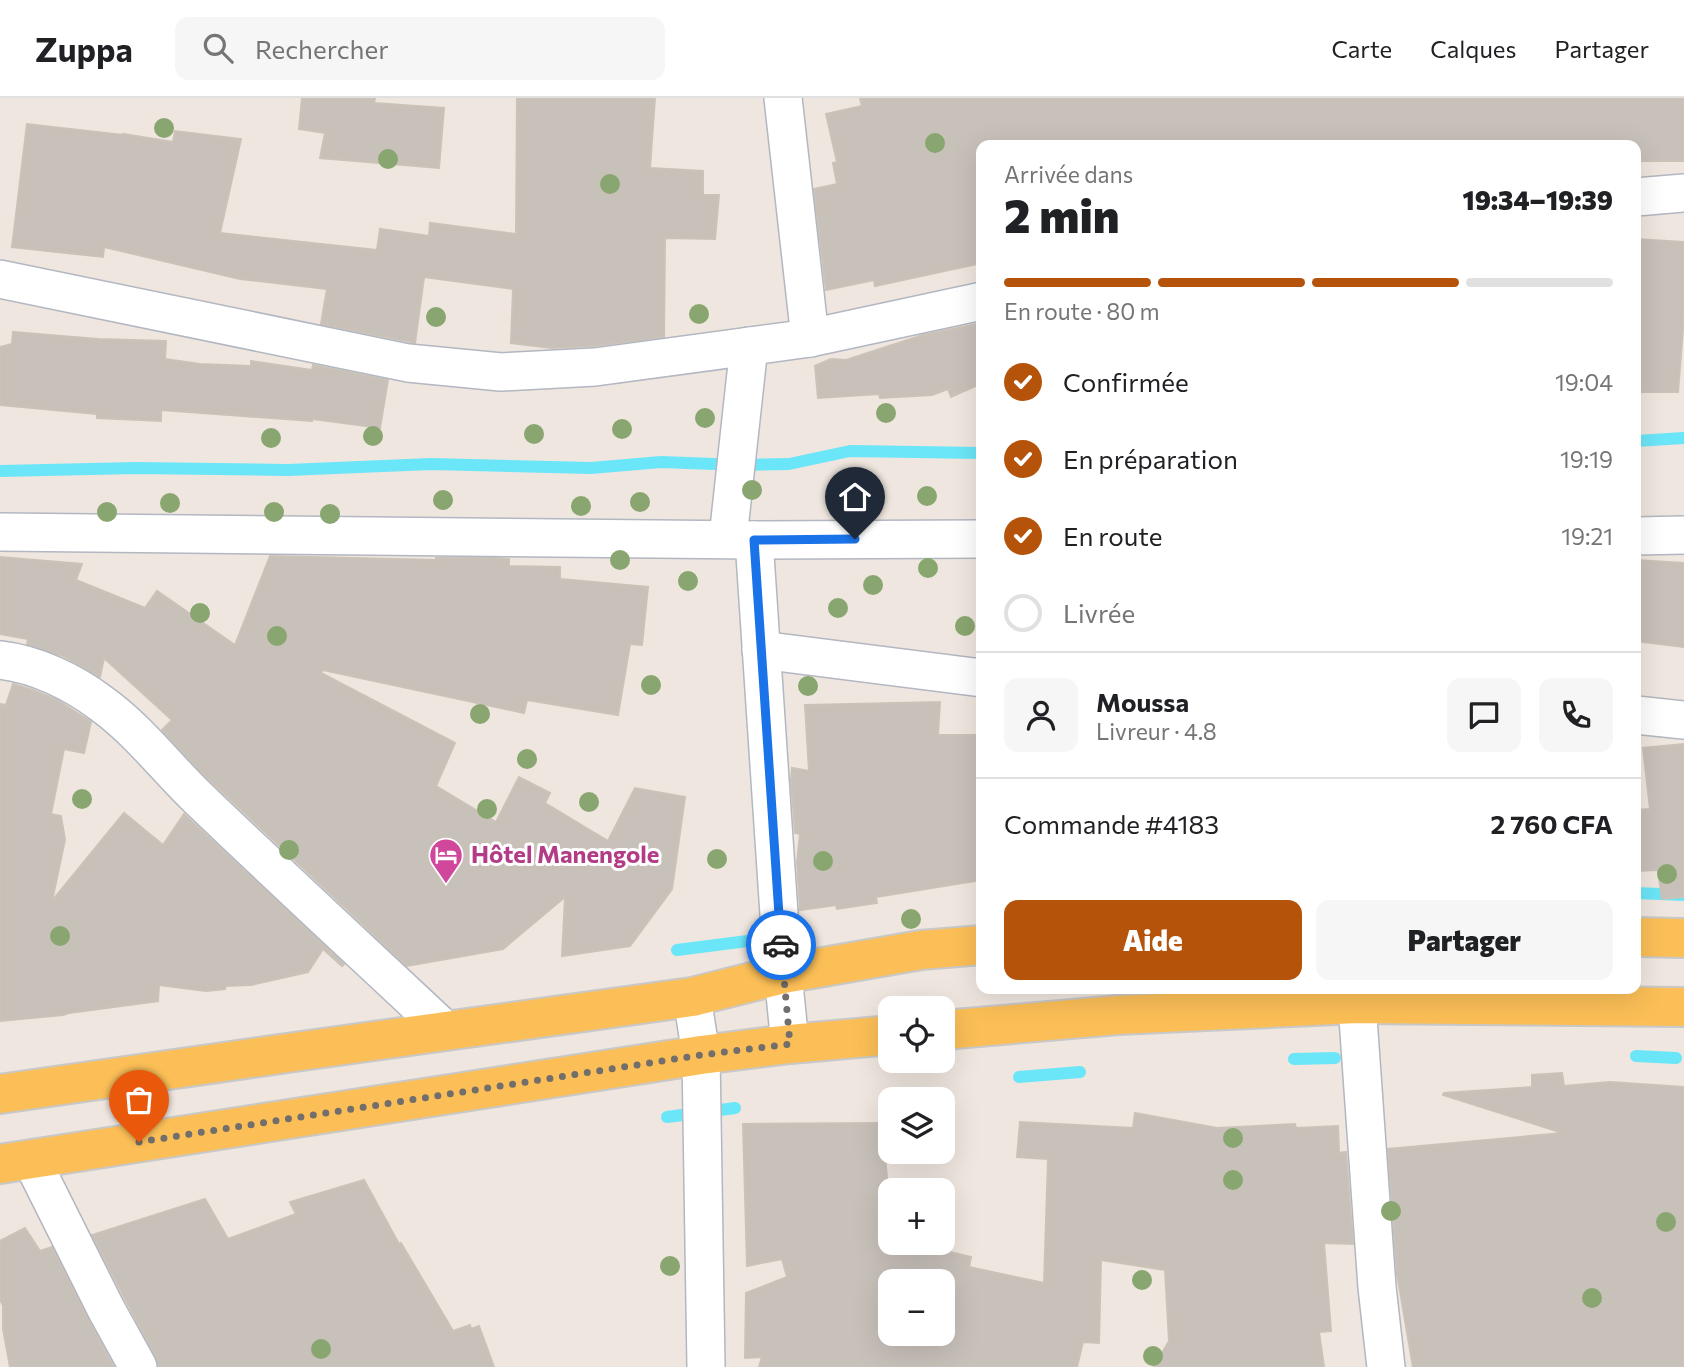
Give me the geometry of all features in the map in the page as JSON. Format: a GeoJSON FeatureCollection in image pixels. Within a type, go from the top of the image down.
{"type":"FeatureCollection","features":[{"type":"Feature","properties":{"kind":"main road"},"geometry":{"type":"LineString","coordinates":[[1641,937],[1684,938]]}},
{"type":"Feature","properties":{"kind":"main road"},"geometry":{"type":"LineString","coordinates":[[0,1094],[692,998],[783,974],[921,950],[976,945]]}},
{"type":"Feature","properties":{"kind":"main road"},"geometry":{"type":"LineString","coordinates":[[955,1029],[1118,1015],[1357,1004],[1684,1007]]}},
{"type":"Feature","properties":{"kind":"main road"},"geometry":{"type":"LineString","coordinates":[[16,1161],[701,1055],[878,1036]]}},
{"type":"Feature","properties":{"kind":"street"},"geometry":{"type":"LineString","coordinates":[[783,98],[810,338]]}},
{"type":"Feature","properties":{"kind":"street"},"geometry":{"type":"LineString","coordinates":[[1641,197],[1684,193]]}},
{"type":"Feature","properties":{"kind":"street"},"geometry":{"type":"LineString","coordinates":[[0,279],[408,363],[501,372],[595,367],[810,338],[976,302]]}},
{"type":"Feature","properties":{"kind":"street"},"geometry":{"type":"LineString","coordinates":[[749,346],[741,539],[761,650],[790,1044]]}},
{"type":"Feature","properties":{"kind":"street"},"geometry":{"type":"LineString","coordinates":[[0,532],[741,539],[976,538]]}},
{"type":"Feature","properties":{"kind":"street"},"geometry":{"type":"LineString","coordinates":[[1641,536],[1684,535]]}},
{"type":"Feature","properties":{"kind":"street"},"geometry":{"type":"LineString","coordinates":[[761,650],[976,677]]}},
{"type":"Feature","properties":{"kind":"street"},"geometry":{"type":"LineString","coordinates":[[0,660],[12,661],[66,680],[102,704],[135,732],[194,795],[446,1031]]}},
{"type":"Feature","properties":{"kind":"street"},"geometry":{"type":"LineString","coordinates":[[1641,716],[1684,720]]}},
{"type":"Feature","properties":{"kind":"street"},"geometry":{"type":"LineString","coordinates":[[692,998],[701,1055],[706,1367]]}},
{"type":"Feature","properties":{"kind":"street"},"geometry":{"type":"LineString","coordinates":[[1357,1004],[1377,1287],[1386,1367]]}},
{"type":"Feature","properties":{"kind":"street"},"geometry":{"type":"LineString","coordinates":[[16,1161],[138,1367]]}},
{"type":"Feature","properties":{"kind":"building"},"geometry":{"type":"Polygon","coordinates":[[[302,98],[375,98],[374,103],[444,108],[439,168],[320,158],[325,133],[299,129],[302,98]]]}},
{"type":"Feature","properties":{"kind":"building"},"geometry":{"type":"Polygon","coordinates":[[[517,98],[655,98],[650,168],[703,171],[703,195],[719,195],[715,239],[665,238],[664,337],[552,348],[511,343],[513,289],[424,277],[415,343],[321,324],[327,289],[240,279],[104,247],[103,257],[12,247],[27,124],[173,142],[175,131],[241,139],[220,233],[377,250],[380,229],[429,236],[430,223],[516,234],[517,98]]]}},
{"type":"Feature","properties":{"kind":"building"},"geometry":{"type":"Polygon","coordinates":[[[860,98],[1684,98],[1684,161],[1641,161],[1641,140],[976,140],[976,264],[875,286],[874,280],[826,290],[814,189],[837,184],[833,163],[837,162],[826,114],[862,106],[860,98]]]}},
{"type":"Feature","properties":{"kind":"building"},"geometry":{"type":"Polygon","coordinates":[[[1641,239],[1684,242],[1684,316],[1678,392],[1641,392],[1641,239]]]}},
{"type":"Feature","properties":{"kind":"building"},"geometry":{"type":"Polygon","coordinates":[[[976,324],[976,386],[951,397],[948,389],[932,395],[880,398],[879,394],[818,398],[815,366],[831,359],[846,360],[923,335],[976,324]]]}},
{"type":"Feature","properties":{"kind":"building"},"geometry":{"type":"Polygon","coordinates":[[[13,332],[166,341],[165,359],[200,364],[251,366],[251,361],[312,370],[313,365],[388,380],[380,428],[313,419],[161,410],[161,421],[97,418],[97,414],[0,405],[0,347],[12,344],[13,332]]]}},
{"type":"Feature","properties":{"kind":"building"},"geometry":{"type":"Polygon","coordinates":[[[270,556],[509,559],[509,566],[560,567],[560,579],[648,587],[642,645],[630,644],[618,715],[527,700],[524,713],[323,670],[321,673],[455,743],[436,786],[496,822],[519,777],[550,793],[545,803],[608,841],[635,788],[685,797],[672,889],[630,946],[562,956],[565,897],[503,949],[407,966],[200,771],[162,730],[172,720],[104,658],[100,677],[63,656],[27,644],[28,639],[0,634],[0,557],[82,564],[76,580],[145,608],[157,591],[235,645],[270,556]]]}},
{"type":"Feature","properties":{"kind":"building"},"geometry":{"type":"Polygon","coordinates":[[[1641,560],[1684,563],[1684,647],[1641,642],[1641,560]]]}},
{"type":"Feature","properties":{"kind":"building"},"geometry":{"type":"Polygon","coordinates":[[[13,684],[57,700],[91,722],[84,753],[64,749],[51,814],[61,816],[65,840],[52,901],[124,813],[163,845],[184,814],[344,964],[342,966],[323,949],[308,972],[251,985],[226,986],[225,989],[206,991],[159,985],[158,1001],[0,1021],[0,704],[6,705],[13,684]]]}},
{"type":"Feature","properties":{"kind":"building"},"geometry":{"type":"Polygon","coordinates":[[[940,702],[938,735],[976,735],[976,881],[876,897],[877,903],[837,909],[836,905],[800,910],[797,862],[800,834],[795,833],[791,780],[792,768],[809,771],[805,705],[940,702]]]}},
{"type":"Feature","properties":{"kind":"building"},"geometry":{"type":"Polygon","coordinates":[[[1684,744],[1684,897],[1662,899],[1658,870],[1641,871],[1641,810],[1650,809],[1643,748],[1684,744]]]}},
{"type":"Feature","properties":{"kind":"building"},"geometry":{"type":"Polygon","coordinates":[[[1562,1073],[1564,1086],[1610,1082],[1684,1087],[1684,1367],[1413,1367],[1397,1274],[1388,1149],[1563,1133],[1443,1095],[1532,1087],[1532,1075],[1562,1073]]]}},
{"type":"Feature","properties":{"kind":"building"},"geometry":{"type":"Polygon","coordinates":[[[1135,1113],[1217,1128],[1295,1124],[1296,1128],[1338,1126],[1339,1153],[1346,1152],[1353,1244],[1324,1243],[1331,1331],[1319,1332],[1324,1367],[1154,1367],[1169,1341],[1165,1270],[1101,1260],[1099,1343],[1083,1342],[1077,1367],[759,1367],[762,1357],[745,1358],[746,1293],[787,1277],[782,1259],[747,1266],[743,1124],[878,1123],[878,1164],[886,1164],[887,1178],[878,1178],[878,1255],[955,1253],[971,1257],[969,1267],[1044,1283],[1048,1159],[1017,1157],[1020,1122],[1133,1128],[1135,1113]]]}},
{"type":"Feature","properties":{"kind":"building"},"geometry":{"type":"Polygon","coordinates":[[[364,1180],[399,1244],[401,1243],[453,1331],[470,1325],[471,1329],[479,1326],[494,1367],[159,1367],[92,1235],[205,1199],[228,1239],[296,1214],[290,1202],[364,1180]]]}},
{"type":"Feature","properties":{"kind":"building"},"geometry":{"type":"Polygon","coordinates":[[[25,1228],[40,1251],[52,1247],[114,1367],[10,1367],[0,1299],[0,1241],[25,1228]]]}},
{"type":"Feature","properties":{"kind":"waterway"},"geometry":{"type":"LineString","coordinates":[[1641,441],[1684,438]]}},
{"type":"Feature","properties":{"kind":"waterway"},"geometry":{"type":"LineString","coordinates":[[0,471],[136,468],[288,470],[431,464],[591,468],[661,462],[789,464],[850,451],[976,453]]}},
{"type":"Feature","properties":{"kind":"waterway"},"geometry":{"type":"LineString","coordinates":[[1641,893],[1684,895]]}},
{"type":"Feature","properties":{"kind":"waterway"},"geometry":{"type":"LineString","coordinates":[[677,950],[763,939]]}},
{"type":"Feature","properties":{"kind":"waterway"},"geometry":{"type":"LineString","coordinates":[[1636,1056],[1676,1058]]}},
{"type":"Feature","properties":{"kind":"waterway"},"geometry":{"type":"LineString","coordinates":[[1294,1059],[1335,1058]]}},
{"type":"Feature","properties":{"kind":"waterway"},"geometry":{"type":"LineString","coordinates":[[1019,1077],[1080,1072]]}},
{"type":"Feature","properties":{"kind":"waterway"},"geometry":{"type":"LineString","coordinates":[[667,1117],[735,1108]]}},
{"type":"Feature","properties":{"kind":"way so far"},"geometry":{"type":"LineString","coordinates":[[139,1142],[701,1055],[790,1044],[781,945]]}},
{"type":"Feature","properties":{"kind":"place","name":"Hôtel Manengole"},"geometry":{"type":"Point","coordinates":[446,885]}},
{"type":"Feature","properties":{"kind":"route"},"geometry":{"type":"LineString","coordinates":[[781,945],[754,540],[855,539]]}}]}
